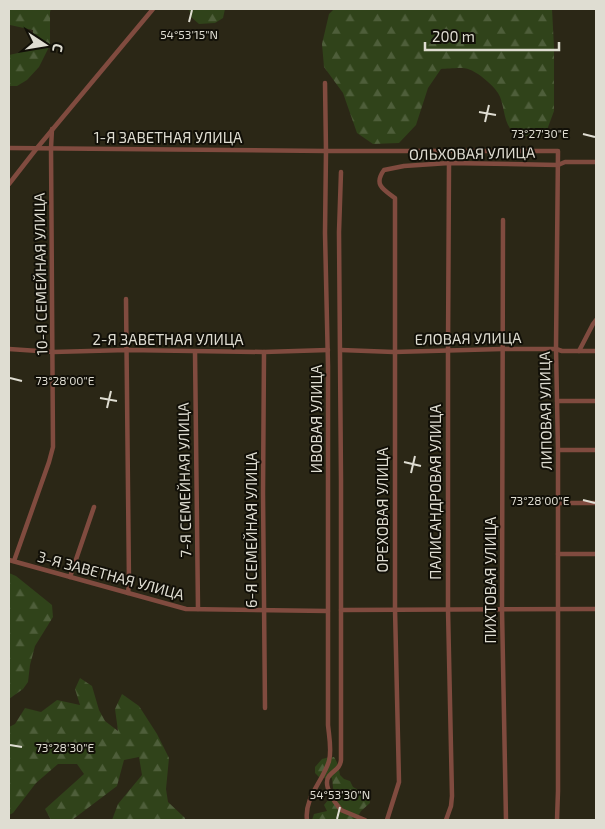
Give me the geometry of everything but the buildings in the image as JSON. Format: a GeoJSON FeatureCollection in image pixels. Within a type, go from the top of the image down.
{"type":"FeatureCollection","features":[{"type":"Feature","properties":{"kind":"street"},"geometry":{"type":"LineString","coordinates":[[9,184],[153,9]]}},
{"type":"Feature","properties":{"kind":"street","name":"ИВОВАЯ УЛИЦА"},"geometry":{"type":"LineString","coordinates":[[307,820],[307,810],[330,755],[328,725],[328,350],[325,233],[325,83]]}},
{"type":"Feature","properties":{"kind":"street","name":"10-Я СЕМЕЙНАЯ УЛИЦА"},"geometry":{"type":"LineString","coordinates":[[11,561],[52,454],[52,130]]}},
{"type":"Feature","properties":{"kind":"street","name":"1-Я ЗАВЕТНАЯ УЛИЦА"},"geometry":{"type":"LineString","coordinates":[[9,148],[558,151]]}},
{"type":"Feature","properties":{"kind":"street","name":"ЛИПОВАЯ УЛИЦА"},"geometry":{"type":"LineString","coordinates":[[557,820],[558,450],[556,349],[558,151]]}},
{"type":"Feature","properties":{"kind":"street","name":"ОЛЬХОВАЯ УЛИЦА"},"geometry":{"type":"LineString","coordinates":[[395,198],[381,187],[379,182],[384,170],[404,166],[449,164],[558,165],[565,162],[596,162]]}},
{"type":"Feature","properties":{"kind":"street","name":"ПАЛИСАНДРОВАЯ УЛИЦА"},"geometry":{"type":"LineString","coordinates":[[446,820],[452,796],[448,609],[449,164]]}},
{"type":"Feature","properties":{"kind":"street","name":"ИВОВАЯ УЛИЦА"},"geometry":{"type":"LineString","coordinates":[[341,172],[339,232],[341,350],[341,760],[338,769],[330,776],[327,784],[341,810],[365,820]]}},
{"type":"Feature","properties":{"kind":"street","name":"ОРЕХОВАЯ УЛИЦА"},"geometry":{"type":"LineString","coordinates":[[387,820],[398,782],[395,609],[395,198]]}},
{"type":"Feature","properties":{"kind":"street","name":"ПИХТОВАЯ УЛИЦА"},"geometry":{"type":"LineString","coordinates":[[503,220],[502,610],[506,820]]}},
{"type":"Feature","properties":{"kind":"street"},"geometry":{"type":"LineString","coordinates":[[126,299],[128,593]]}},
{"type":"Feature","properties":{"kind":"street"},"geometry":{"type":"LineString","coordinates":[[579,351],[596,320]]}},
{"type":"Feature","properties":{"kind":"street","name":"ЕЛОВАЯ УЛИЦА"},"geometry":{"type":"LineString","coordinates":[[341,350],[394,352],[556,349],[562,351],[596,351]]}},
{"type":"Feature","properties":{"kind":"street","name":"2-Я ЗАВЕТНАЯ УЛИЦА"},"geometry":{"type":"LineString","coordinates":[[9,350],[53,352],[127,350],[264,352],[328,350]]}},
{"type":"Feature","properties":{"kind":"street","name":"7-Я СЕМЕЙНАЯ УЛИЦА"},"geometry":{"type":"LineString","coordinates":[[195,351],[198,609]]}},
{"type":"Feature","properties":{"kind":"street","name":"6-Я СЕМЕЙНАЯ УЛИЦА"},"geometry":{"type":"LineString","coordinates":[[264,352],[265,708]]}},
{"type":"Feature","properties":{"kind":"street"},"geometry":{"type":"LineString","coordinates":[[557,401],[596,401]]}},
{"type":"Feature","properties":{"kind":"street"},"geometry":{"type":"LineString","coordinates":[[558,450],[596,450]]}},
{"type":"Feature","properties":{"kind":"street"},"geometry":{"type":"LineString","coordinates":[[558,503],[596,503]]}},
{"type":"Feature","properties":{"kind":"street"},"geometry":{"type":"LineString","coordinates":[[70,577],[94,506]]}},
{"type":"Feature","properties":{"kind":"street"},"geometry":{"type":"LineString","coordinates":[[558,554],[596,554]]}},
{"type":"Feature","properties":{"kind":"street","name":"3-Я ЗАВЕТНАЯ УЛИЦА"},"geometry":{"type":"LineString","coordinates":[[11,561],[184,608],[328,611]]}},
{"type":"Feature","properties":{"kind":"street"},"geometry":{"type":"LineString","coordinates":[[341,610],[596,609]]}},
{"type":"Feature","properties":{"kind":"green space"},"geometry":{"type":"Polygon","coordinates":[[[10,9],[51,9],[50,45],[39,67],[27,80],[17,86],[9,86],[9,55],[18,53],[33,45],[33,30],[10,25],[10,9]]]}},
{"type":"Feature","properties":{"kind":"green space"},"geometry":{"type":"Polygon","coordinates":[[[189,9],[225,9],[223,18],[215,23],[199,24],[191,17],[189,9]]]}},
{"type":"Feature","properties":{"kind":"green space"},"geometry":{"type":"Polygon","coordinates":[[[334,9],[552,9],[554,111],[547,130],[540,136],[517,134],[509,126],[498,93],[485,79],[468,69],[441,69],[428,88],[416,125],[399,143],[373,144],[357,133],[343,93],[324,67],[322,44],[329,14],[334,9]]]}},
{"type":"Feature","properties":{"kind":"green space"},"geometry":{"type":"Polygon","coordinates":[[[9,573],[16,576],[52,605],[53,617],[35,646],[28,682],[23,689],[9,699],[9,573]]]}},
{"type":"Feature","properties":{"kind":"green space"},"geometry":{"type":"Polygon","coordinates":[[[80,678],[92,686],[99,710],[105,721],[118,731],[115,709],[122,694],[139,706],[157,734],[169,758],[166,789],[168,802],[185,820],[112,820],[118,804],[142,775],[139,757],[124,760],[117,786],[72,820],[51,820],[45,809],[84,774],[77,764],[58,764],[36,783],[13,813],[9,815],[9,727],[15,724],[25,708],[41,712],[57,700],[80,705],[75,689],[80,678]]]}},
{"type":"Feature","properties":{"kind":"green space"},"geometry":{"type":"Polygon","coordinates":[[[334,757],[340,775],[344,779],[350,781],[353,787],[369,796],[370,803],[361,811],[356,820],[312,820],[314,814],[327,811],[324,805],[334,797],[332,778],[320,778],[315,773],[315,767],[322,759],[334,757]]]}}]}
